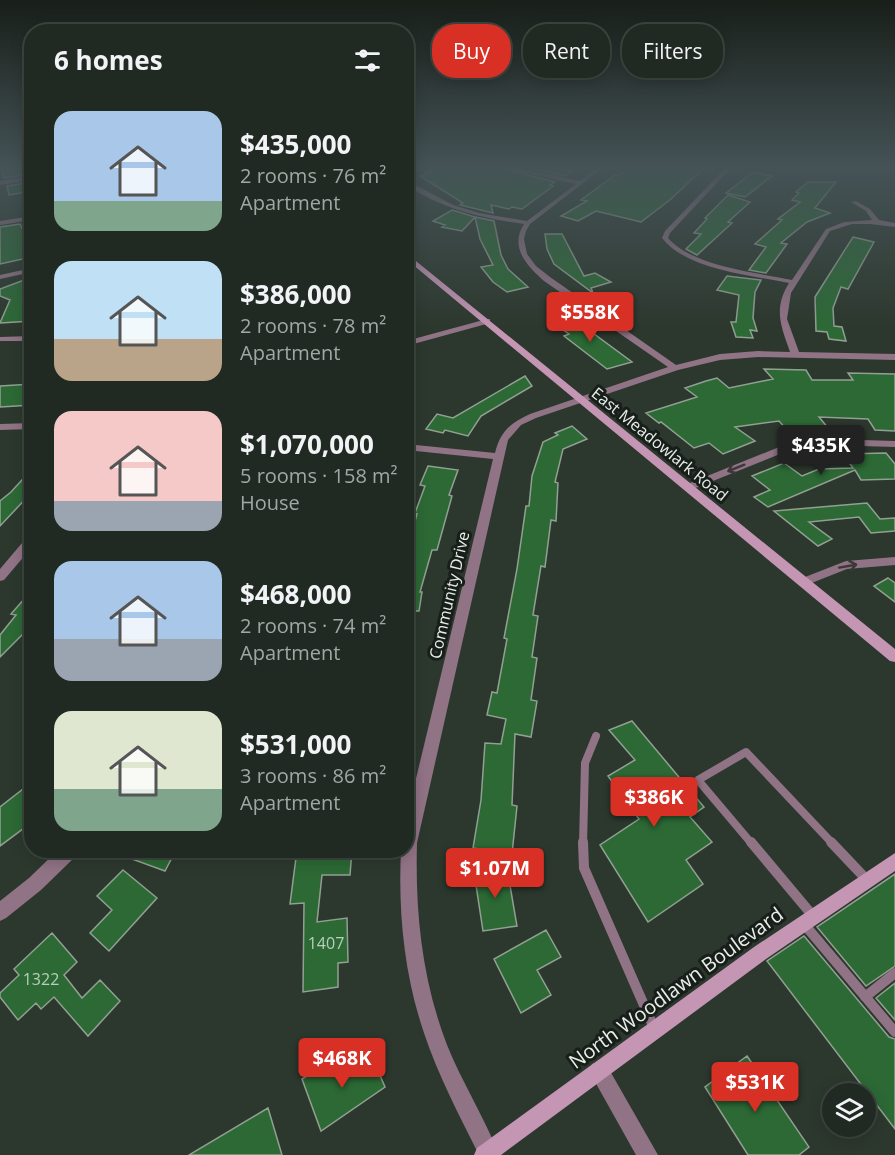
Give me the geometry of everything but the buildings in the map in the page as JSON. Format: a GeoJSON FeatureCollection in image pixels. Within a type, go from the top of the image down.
{"type":"FeatureCollection","features":[{"type":"Feature","properties":{"kind":"main road","name":"East Meadowlark Road"},"geometry":{"type":"LineString","coordinates":[[414,263],[895,657]]}},
{"type":"Feature","properties":{"kind":"main road","name":"North Woodlawn Boulevard"},"geometry":{"type":"LineString","coordinates":[[486,1154],[809,920],[895,861]]}},
{"type":"Feature","properties":{"kind":"street"},"geometry":{"type":"LineString","coordinates":[[0,224],[17,221]]}},
{"type":"Feature","properties":{"kind":"street"},"geometry":{"type":"LineString","coordinates":[[517,221],[528,223]]}},
{"type":"Feature","properties":{"kind":"street"},"geometry":{"type":"LineString","coordinates":[[531,221],[520,235],[521,248],[528,261],[539,273],[675,368]]}},
{"type":"Feature","properties":{"kind":"street"},"geometry":{"type":"LineString","coordinates":[[678,221],[667,232],[665,238],[667,243],[678,251],[694,259],[793,282]]}},
{"type":"Feature","properties":{"kind":"street"},"geometry":{"type":"LineString","coordinates":[[795,354],[783,319],[784,306],[793,282],[831,228],[849,223],[895,225]]}},
{"type":"Feature","properties":{"kind":"street"},"geometry":{"type":"LineString","coordinates":[[0,277],[24,272]]}},
{"type":"Feature","properties":{"kind":"street"},"geometry":{"type":"LineString","coordinates":[[414,342],[487,321]]}},
{"type":"Feature","properties":{"kind":"street"},"geometry":{"type":"LineString","coordinates":[[0,339],[24,338]]}},
{"type":"Feature","properties":{"kind":"street","name":"Community Drive"},"geometry":{"type":"LineString","coordinates":[[414,822],[503,439],[518,423],[675,368],[732,355],[895,357]]}},
{"type":"Feature","properties":{"kind":"street"},"geometry":{"type":"LineString","coordinates":[[0,426],[24,426]]}},
{"type":"Feature","properties":{"kind":"street"},"geometry":{"type":"LineString","coordinates":[[689,487],[788,447],[804,444],[895,444]]}},
{"type":"Feature","properties":{"kind":"street"},"geometry":{"type":"LineString","coordinates":[[414,448],[499,457]]}},
{"type":"Feature","properties":{"kind":"street"},"geometry":{"type":"LineString","coordinates":[[0,577],[24,548]]}},
{"type":"Feature","properties":{"kind":"street"},"geometry":{"type":"LineString","coordinates":[[804,582],[846,565],[895,561]]}},
{"type":"Feature","properties":{"kind":"street"},"geometry":{"type":"LineString","coordinates":[[0,912],[35,884],[62,858]]}},
{"type":"Feature","properties":{"kind":"street","name":"Community Drive"},"geometry":{"type":"LineString","coordinates":[[408,858],[408,917],[415,969],[430,1022],[486,1154]]}},
{"type":"Feature","properties":{"kind":"street"},"geometry":{"type":"LineString","coordinates":[[599,1071],[648,1155]]}},
{"type":"Feature","properties":{"kind":"lane"},"geometry":{"type":"LineString","coordinates":[[596,736],[585,763],[582,815],[584,868],[656,1030]]}},
{"type":"Feature","properties":{"kind":"lane"},"geometry":{"type":"LineString","coordinates":[[867,880],[746,752],[698,780],[895,1032]]}},
{"type":"Feature","properties":{"kind":"lane"},"geometry":{"type":"LineString","coordinates":[[866,997],[895,973]]}}]}
